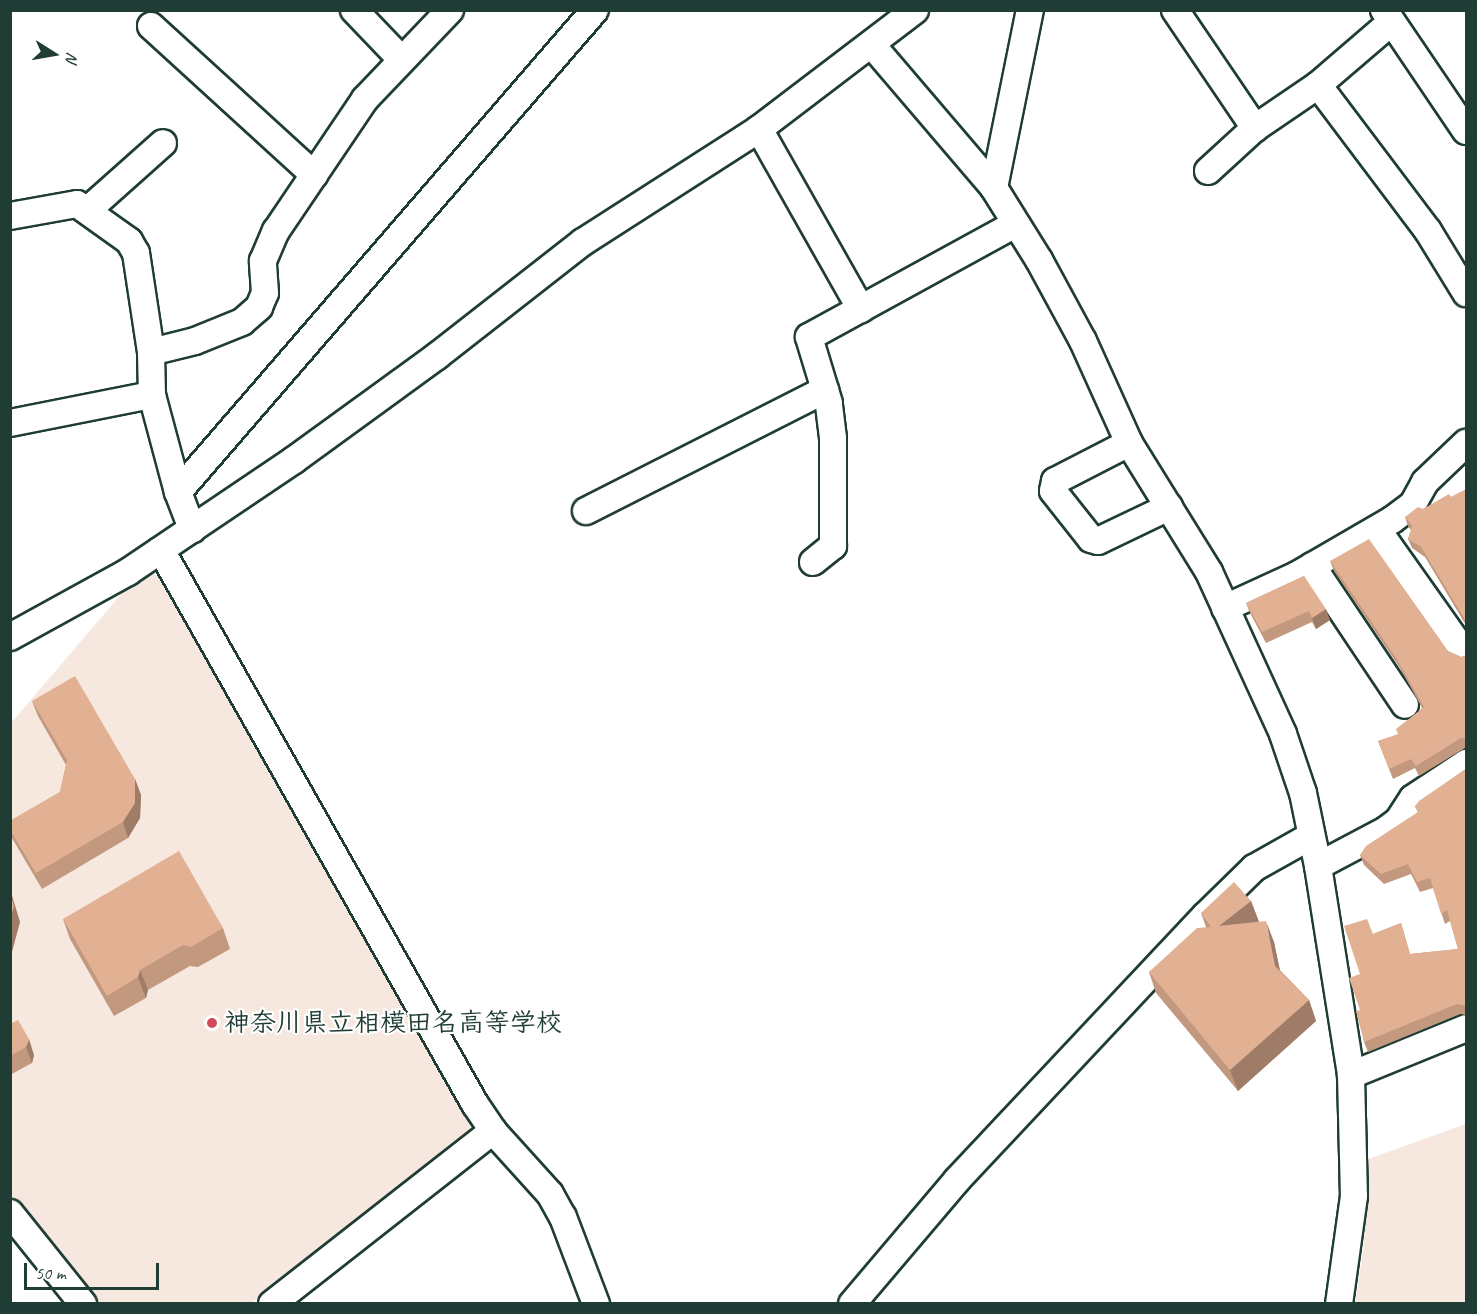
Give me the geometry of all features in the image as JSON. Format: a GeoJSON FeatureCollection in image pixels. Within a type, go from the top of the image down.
{"type":"FeatureCollection","features":[{"type":"Feature","properties":{"kind":"street"},"geometry":{"type":"LineString","coordinates":[[354,10],[401,59]]}},
{"type":"Feature","properties":{"kind":"street"},"geometry":{"type":"LineString","coordinates":[[151,352],[195,341],[242,322],[260,307],[265,293],[263,261],[276,231],[365,99],[450,10]]}},
{"type":"Feature","properties":{"kind":"street"},"geometry":{"type":"LineString","coordinates":[[178,492],[595,10]]}},
{"type":"Feature","properties":{"kind":"street"},"geometry":{"type":"LineString","coordinates":[[10,637],[161,550],[357,416],[583,242],[759,129],[915,10]]}},
{"type":"Feature","properties":{"kind":"street"},"geometry":{"type":"LineString","coordinates":[[994,188],[1030,10]]}},
{"type":"Feature","properties":{"kind":"street"},"geometry":{"type":"LineString","coordinates":[[1175,10],[1255,128]]}},
{"type":"Feature","properties":{"kind":"street"},"geometry":{"type":"LineString","coordinates":[[1208,171],[1255,128],[1318,85],[1387,17],[1467,131]]}},
{"type":"Feature","properties":{"kind":"street"},"geometry":{"type":"LineString","coordinates":[[152,26],[314,175]]}},
{"type":"Feature","properties":{"kind":"street"},"geometry":{"type":"LineString","coordinates":[[872,45],[994,188],[1083,341],[1129,442],[1191,539],[1283,734],[1303,793],[1318,866],[1351,1075],[1354,1196],[1339,1304]]}},
{"type":"Feature","properties":{"kind":"street"},"geometry":{"type":"LineString","coordinates":[[1318,85],[1428,231],[1467,294]]}},
{"type":"Feature","properties":{"kind":"street"},"geometry":{"type":"LineString","coordinates":[[759,129],[861,309]]}},
{"type":"Feature","properties":{"kind":"street"},"geometry":{"type":"LineString","coordinates":[[89,209],[163,143]]}},
{"type":"Feature","properties":{"kind":"street"},"geometry":{"type":"LineString","coordinates":[[10,216],[77,204],[89,209],[129,241],[136,253],[151,352],[152,395],[178,492],[192,529]]}},
{"type":"Feature","properties":{"kind":"street"},"geometry":{"type":"LineString","coordinates":[[813,562],[833,546],[833,438],[825,390],[808,337],[1015,224]]}},
{"type":"Feature","properties":{"kind":"street"},"geometry":{"type":"LineString","coordinates":[[586,511],[825,390]]}},
{"type":"Feature","properties":{"kind":"street"},"geometry":{"type":"LineString","coordinates":[[10,423],[152,395]]}},
{"type":"Feature","properties":{"kind":"street"},"geometry":{"type":"LineString","coordinates":[[1129,442],[1055,481],[1053,491],[1091,539],[1098,541],[1169,507]]}},
{"type":"Feature","properties":{"kind":"street"},"geometry":{"type":"LineString","coordinates":[[1225,608],[1312,566],[1377,529],[1413,504],[1425,482],[1465,448]]}},
{"type":"Feature","properties":{"kind":"street"},"geometry":{"type":"LineString","coordinates":[[1377,529],[1464,652]]}},
{"type":"Feature","properties":{"kind":"street"},"geometry":{"type":"LineString","coordinates":[[161,550],[493,1131],[550,1194],[563,1217],[596,1304]]}},
{"type":"Feature","properties":{"kind":"street"},"geometry":{"type":"LineString","coordinates":[[1312,566],[1405,705]]}},
{"type":"Feature","properties":{"kind":"street"},"geometry":{"type":"LineString","coordinates":[[1318,866],[1386,830],[1413,798],[1467,763]]}},
{"type":"Feature","properties":{"kind":"street"},"geometry":{"type":"LineString","coordinates":[[852,1304],[957,1180],[1205,916],[1254,868],[1311,836]]}},
{"type":"Feature","properties":{"kind":"street"},"geometry":{"type":"LineString","coordinates":[[1351,1075],[1467,1028]]}},
{"type":"Feature","properties":{"kind":"street"},"geometry":{"type":"LineString","coordinates":[[272,1304],[493,1131]]}},
{"type":"Feature","properties":{"kind":"street"},"geometry":{"type":"LineString","coordinates":[[10,1213],[83,1304]]}},
{"type":"Feature","properties":{"kind":"shaded area","name":"神奈川県立相模田名高等学校"},"geometry":{"type":"Polygon","coordinates":[[[150,573],[163,577],[471,1124],[468,1136],[252,1303],[93,1303],[11,1200],[11,723],[129,585],[150,573]]]}},
{"type":"Feature","properties":{"kind":"shaded area"},"geometry":{"type":"Polygon","coordinates":[[[1466,1124],[1466,1303],[1355,1304],[1364,1244],[1368,1159],[1466,1124]]]}},
{"type":"Feature","properties":{"kind":"building"},"geometry":{"type":"Polygon","coordinates":[[[1467,489],[1467,623],[1421,547],[1408,539],[1412,526],[1405,517],[1418,507],[1423,509],[1449,494],[1451,497],[1467,489]]]}},
{"type":"Feature","properties":{"kind":"building"},"geometry":{"type":"Polygon","coordinates":[[[1369,539],[1448,651],[1461,657],[1467,655],[1467,739],[1461,738],[1416,766],[1411,759],[1389,769],[1378,741],[1398,734],[1396,729],[1424,707],[1396,658],[1330,561],[1369,539]]]}},
{"type":"Feature","properties":{"kind":"building"},"geometry":{"type":"Polygon","coordinates":[[[1304,576],[1326,609],[1312,618],[1309,611],[1262,632],[1246,603],[1304,576]]]}},
{"type":"Feature","properties":{"kind":"building"},"geometry":{"type":"Polygon","coordinates":[[[75,676],[135,779],[135,803],[123,822],[36,873],[10,830],[10,821],[60,792],[67,760],[32,701],[75,676]]]}},
{"type":"Feature","properties":{"kind":"building"},"geometry":{"type":"Polygon","coordinates":[[[1467,768],[1467,1006],[1457,1004],[1364,1042],[1356,1011],[1360,1010],[1349,978],[1360,974],[1344,926],[1367,919],[1373,934],[1401,923],[1410,954],[1458,949],[1447,910],[1441,914],[1430,878],[1417,882],[1408,864],[1381,874],[1360,855],[1366,846],[1418,812],[1415,806],[1419,801],[1467,768]]]}},
{"type":"Feature","properties":{"kind":"building"},"geometry":{"type":"Polygon","coordinates":[[[179,851],[223,928],[191,947],[183,945],[140,970],[138,977],[107,996],[63,919],[179,851]]]}},
{"type":"Feature","properties":{"kind":"building"},"geometry":{"type":"Polygon","coordinates":[[[1234,882],[1251,901],[1219,926],[1266,921],[1275,966],[1309,1000],[1230,1070],[1149,972],[1197,928],[1211,927],[1201,913],[1234,882]]]}},
{"type":"Feature","properties":{"kind":"building"},"geometry":{"type":"Polygon","coordinates":[[[10,893],[14,906],[10,921],[10,893]]]}},
{"type":"Feature","properties":{"kind":"building"},"geometry":{"type":"Polygon","coordinates":[[[18,1020],[29,1039],[26,1047],[10,1056],[10,1024],[18,1020]]]}},
{"type":"Feature","properties":{"kind":"place","name":"神奈川県立相模田名高等学校"},"geometry":{"type":"Point","coordinates":[212,1023]}}]}
